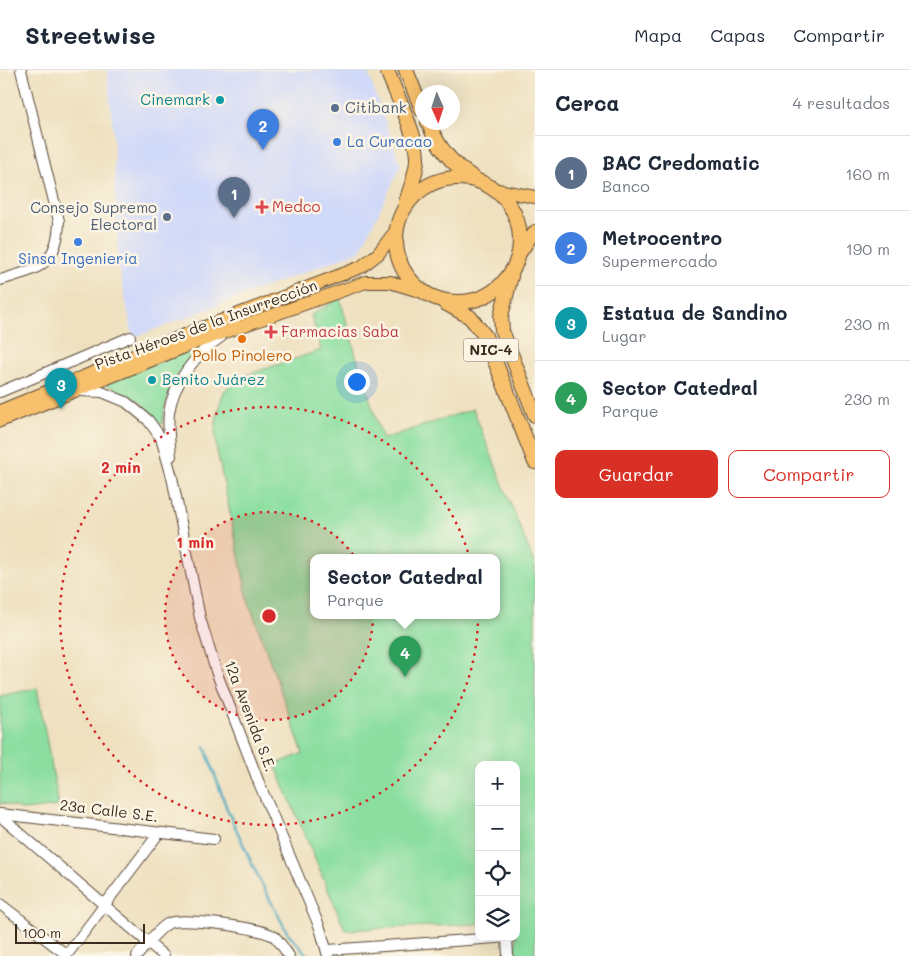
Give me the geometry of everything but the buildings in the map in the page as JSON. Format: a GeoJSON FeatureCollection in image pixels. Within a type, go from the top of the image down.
{"type":"FeatureCollection","features":[{"type":"Feature","properties":{"kind":"highway","name":"NIC-4"},"geometry":{"type":"LineString","coordinates":[[387,70],[411,132],[416,153],[415,173],[399,222],[396,242],[401,265],[409,279],[431,296],[462,312],[481,330],[493,354],[535,462]]}},
{"type":"Feature","properties":{"kind":"highway"},"geometry":{"type":"LineString","coordinates":[[406,70],[415,92]]}},
{"type":"Feature","properties":{"kind":"highway","name":"NIC-4"},"geometry":{"type":"LineString","coordinates":[[432,130],[443,152],[454,164],[478,182]]}},
{"type":"Feature","properties":{"kind":"highway","name":"NIC-4"},"geometry":{"type":"LineString","coordinates":[[399,222],[415,195],[435,183],[461,178],[492,188],[507,202],[516,217],[520,234],[518,258],[503,304],[501,324],[508,348],[535,415]]}},
{"type":"Feature","properties":{"kind":"highway","name":"NIC-4"},"geometry":{"type":"LineString","coordinates":[[431,296],[456,302],[482,297],[494,291],[504,282],[518,258]]}},
{"type":"Feature","properties":{"kind":"main road"},"geometry":{"type":"LineString","coordinates":[[492,188],[535,197]]}},
{"type":"Feature","properties":{"kind":"main road","name":"Pista Héroes de la Insurrección"},"geometry":{"type":"LineString","coordinates":[[0,411],[197,330],[361,267],[378,254],[399,222]]}},
{"type":"Feature","properties":{"kind":"main road"},"geometry":{"type":"LineString","coordinates":[[518,258],[535,231]]}},
{"type":"Feature","properties":{"kind":"main road","name":"Pista Héroes de la Insurrección"},"geometry":{"type":"LineString","coordinates":[[0,421],[197,342],[366,282],[390,282],[431,296]]}},
{"type":"Feature","properties":{"kind":"street"},"geometry":{"type":"LineString","coordinates":[[0,280],[33,270],[48,259],[58,239],[59,221],[21,70]]}},
{"type":"Feature","properties":{"kind":"street","name":"12a Avenida S.E."},"geometry":{"type":"LineString","coordinates":[[172,477],[169,418],[173,396],[190,366],[208,346],[228,332]]}},
{"type":"Feature","properties":{"kind":"street"},"geometry":{"type":"LineString","coordinates":[[0,392],[130,337]]}},
{"type":"Feature","properties":{"kind":"street","name":"12a Avenida S.E."},"geometry":{"type":"LineString","coordinates":[[73,392],[86,390],[102,392],[120,399],[136,409],[153,425],[161,438],[172,477],[200,618],[216,671],[259,782],[320,928],[328,953]]}},
{"type":"Feature","properties":{"kind":"street"},"geometry":{"type":"LineString","coordinates":[[0,815],[164,956]]}},
{"type":"Feature","properties":{"kind":"street","name":"23a Calle S.E."},"geometry":{"type":"LineString","coordinates":[[0,815],[214,839]]}},
{"type":"Feature","properties":{"kind":"street"},"geometry":{"type":"LineString","coordinates":[[0,904],[67,956],[159,833]]}},
{"type":"Feature","properties":{"kind":"street"},"geometry":{"type":"LineString","coordinates":[[137,956],[148,942],[170,922],[199,921],[253,929],[274,936],[289,956]]}},
{"type":"Feature","properties":{"kind":"street"},"geometry":{"type":"LineString","coordinates":[[328,953],[475,941]]}},
{"type":"Feature","properties":{"kind":"street"},"geometry":{"type":"LineString","coordinates":[[508,941],[508,956]]}},
{"type":"Feature","properties":{"kind":"shaded area"},"geometry":{"type":"Polygon","coordinates":[[[107,70],[367,70],[401,166],[360,251],[133,338],[118,263],[113,131],[107,70]]]}},
{"type":"Feature","properties":{"kind":"green space"},"geometry":{"type":"Polygon","coordinates":[[[340,298],[359,366],[383,439],[473,409],[535,565],[535,956],[516,956],[516,941],[520,941],[520,761],[475,761],[475,924],[345,930],[275,765],[303,753],[248,600],[216,446],[215,429],[218,409],[224,391],[238,378],[321,350],[311,315],[340,298]]]}},
{"type":"Feature","properties":{"kind":"green space"},"geometry":{"type":"Polygon","coordinates":[[[197,348],[175,379],[165,406],[162,425],[140,402],[103,383],[197,348]]]}},
{"type":"Feature","properties":{"kind":"green space"},"geometry":{"type":"Polygon","coordinates":[[[37,688],[59,806],[24,810],[2,803],[0,805],[0,696],[37,688]]]}},
{"type":"Feature","properties":{"kind":"waterway"},"geometry":{"type":"LineString","coordinates":[[205,747],[227,809],[258,877],[287,932],[308,956]]}},
{"type":"Feature","properties":{"kind":"place","name":"Cinemark"},"geometry":{"type":"Point","coordinates":[220,100]}},
{"type":"Feature","properties":{"kind":"place","name":"Citibank"},"geometry":{"type":"Point","coordinates":[335,108]}},
{"type":"Feature","properties":{"kind":"place","name":"La Curacao"},"geometry":{"type":"Point","coordinates":[337,142]}},
{"type":"Feature","properties":{"kind":"place","name":"Metrocentro"},"geometry":{"type":"Point","coordinates":[263,150]}},
{"type":"Feature","properties":{"kind":"place","name":"Medco"},"geometry":{"type":"Point","coordinates":[262,207]}},
{"type":"Feature","properties":{"kind":"place","name":"Consejo Supremo Electoral"},"geometry":{"type":"Point","coordinates":[167,217]}},
{"type":"Feature","properties":{"kind":"place","name":"BAC Credomatic"},"geometry":{"type":"Point","coordinates":[234,218]}},
{"type":"Feature","properties":{"kind":"place","name":"Sinsa Ingeniería"},"geometry":{"type":"Point","coordinates":[78,242]}},
{"type":"Feature","properties":{"kind":"place","name":"Farmacias Saba"},"geometry":{"type":"Point","coordinates":[271,332]}},
{"type":"Feature","properties":{"kind":"place","name":"Pollo Pinolero"},"geometry":{"type":"Point","coordinates":[242,339]}},
{"type":"Feature","properties":{"kind":"place","name":"Benito Juárez"},"geometry":{"type":"Point","coordinates":[152,380]}},
{"type":"Feature","properties":{"kind":"place","name":"Estatua de Sandino"},"geometry":{"type":"Point","coordinates":[61,409]}},
{"type":"Feature","properties":{"kind":"place","name":"Sector Catedral"},"geometry":{"type":"Point","coordinates":[405,677]}}]}
